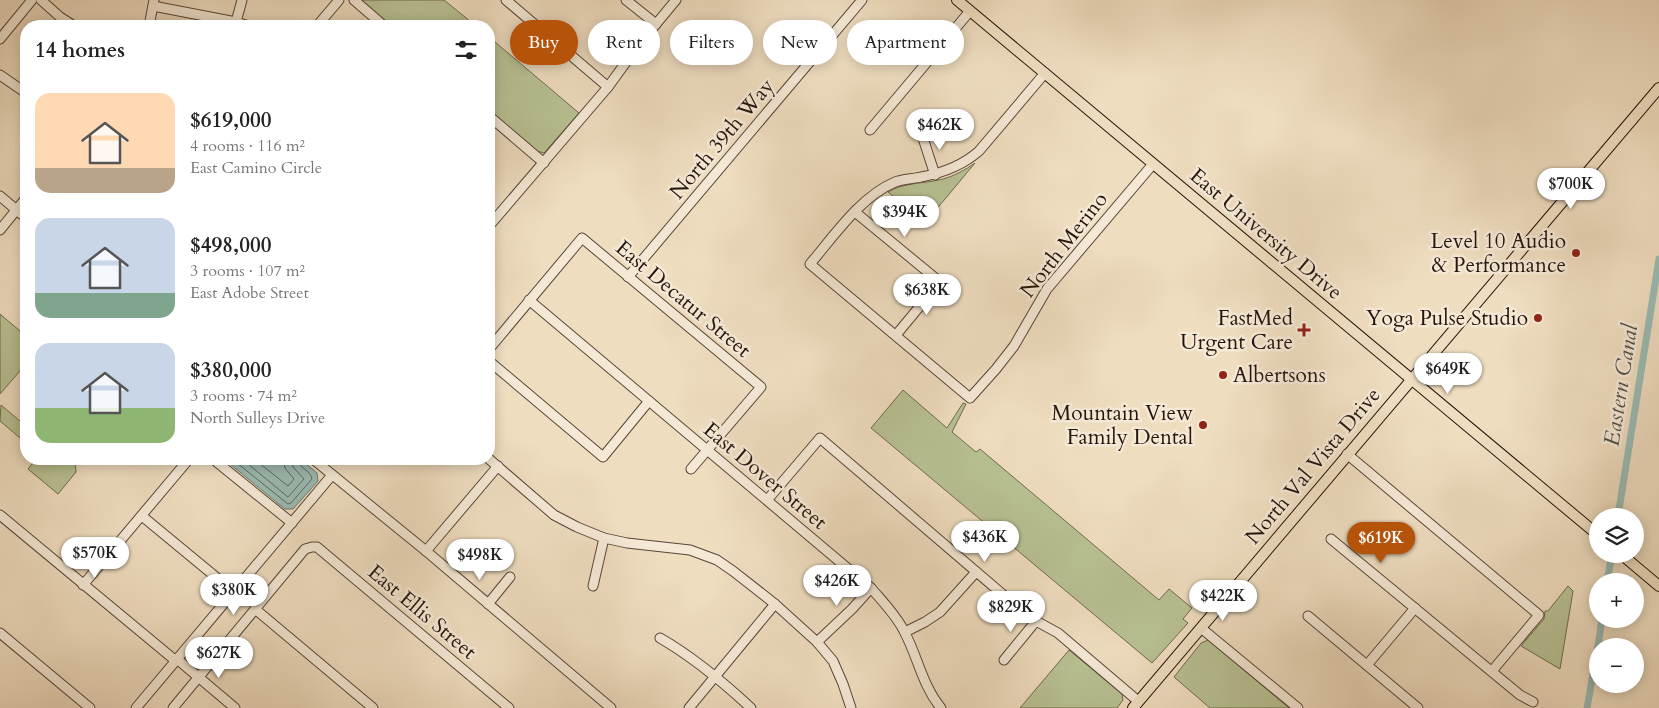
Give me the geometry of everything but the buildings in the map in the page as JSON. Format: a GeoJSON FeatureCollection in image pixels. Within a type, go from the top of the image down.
{"type":"FeatureCollection","features":[{"type":"Feature","properties":{"kind":"main road","name":"East University Drive"},"geometry":{"type":"LineString","coordinates":[[957,0],[1589,527]]}},
{"type":"Feature","properties":{"kind":"main road","name":"North Val Vista Drive"},"geometry":{"type":"LineString","coordinates":[[1136,704],[1659,88]]}},
{"type":"Feature","properties":{"kind":"main road"},"geometry":{"type":"LineString","coordinates":[[1632,563],[1659,586]]}},
{"type":"Feature","properties":{"kind":"street"},"geometry":{"type":"LineString","coordinates":[[0,38],[32,0]]}},
{"type":"Feature","properties":{"kind":"street"},"geometry":{"type":"LineString","coordinates":[[40,0],[65,20]]}},
{"type":"Feature","properties":{"kind":"street"},"geometry":{"type":"LineString","coordinates":[[237,20],[242,0]]}},
{"type":"Feature","properties":{"kind":"street"},"geometry":{"type":"LineString","coordinates":[[322,20],[339,0]]}},
{"type":"Feature","properties":{"kind":"street"},"geometry":{"type":"LineString","coordinates":[[354,0],[377,20]]}},
{"type":"Feature","properties":{"kind":"street"},"geometry":{"type":"LineString","coordinates":[[506,0],[608,87]]}},
{"type":"Feature","properties":{"kind":"street"},"geometry":{"type":"LineString","coordinates":[[626,0],[651,20]]}},
{"type":"Feature","properties":{"kind":"street"},"geometry":{"type":"LineString","coordinates":[[659,20],[676,0]]}},
{"type":"Feature","properties":{"kind":"street","name":"North 39th Way"},"geometry":{"type":"LineString","coordinates":[[628,277],[862,0]]}},
{"type":"Feature","properties":{"kind":"street"},"geometry":{"type":"LineString","coordinates":[[150,20],[153,3],[227,20]]}},
{"type":"Feature","properties":{"kind":"street"},"geometry":{"type":"LineString","coordinates":[[870,130],[970,11]]}},
{"type":"Feature","properties":{"kind":"street"},"geometry":{"type":"LineString","coordinates":[[495,219],[544,164],[625,65]]}},
{"type":"Feature","properties":{"kind":"street"},"geometry":{"type":"LineString","coordinates":[[855,212],[940,282],[896,335],[810,264],[855,212],[874,192],[896,182],[934,175],[967,162],[979,151],[1045,73]]}},
{"type":"Feature","properties":{"kind":"street"},"geometry":{"type":"LineString","coordinates":[[0,75],[20,89]]}},
{"type":"Feature","properties":{"kind":"street"},"geometry":{"type":"LineString","coordinates":[[495,121],[544,164]]}},
{"type":"Feature","properties":{"kind":"street"},"geometry":{"type":"LineString","coordinates":[[922,135],[934,175]]}},
{"type":"Feature","properties":{"kind":"street","name":"North Merino"},"geometry":{"type":"LineString","coordinates":[[896,335],[970,398],[1014,346],[1047,289],[1153,164]]}},
{"type":"Feature","properties":{"kind":"street"},"geometry":{"type":"LineString","coordinates":[[0,196],[20,213]]}},
{"type":"Feature","properties":{"kind":"street"},"geometry":{"type":"LineString","coordinates":[[0,230],[20,205]]}},
{"type":"Feature","properties":{"kind":"street","name":"East Decatur Street"},"geometry":{"type":"LineString","coordinates":[[530,300],[582,238],[761,387],[708,450]]}},
{"type":"Feature","properties":{"kind":"street"},"geometry":{"type":"LineString","coordinates":[[495,341],[530,300]]}},
{"type":"Feature","properties":{"kind":"street","name":"East Dover Street"},"geometry":{"type":"LineString","coordinates":[[530,300],[768,499],[871,588],[896,617],[905,632],[927,687],[941,708]]}},
{"type":"Feature","properties":{"kind":"street"},"geometry":{"type":"LineString","coordinates":[[495,366],[603,457],[649,401]]}},
{"type":"Feature","properties":{"kind":"street"},"geometry":{"type":"LineString","coordinates":[[768,499],[820,438],[976,572],[1036,621],[1058,633],[1136,704]]}},
{"type":"Feature","properties":{"kind":"street"},"geometry":{"type":"LineString","coordinates":[[691,469],[708,450]]}},
{"type":"Feature","properties":{"kind":"street"},"geometry":{"type":"LineString","coordinates":[[1347,454],[1540,615],[1492,671]]}},
{"type":"Feature","properties":{"kind":"street"},"geometry":{"type":"LineString","coordinates":[[495,464],[554,515],[577,527],[604,538],[627,543],[690,550],[704,554],[733,571],[775,604],[817,642],[832,662],[844,684],[851,708]]}},
{"type":"Feature","properties":{"kind":"street"},"geometry":{"type":"LineString","coordinates":[[83,585],[184,465]]}},
{"type":"Feature","properties":{"kind":"street"},"geometry":{"type":"LineString","coordinates":[[220,465],[292,523]]}},
{"type":"Feature","properties":{"kind":"street"},"geometry":{"type":"LineString","coordinates":[[320,465],[426,551],[611,708]]}},
{"type":"Feature","properties":{"kind":"street"},"geometry":{"type":"LineString","coordinates":[[426,551],[498,466]]}},
{"type":"Feature","properties":{"kind":"street"},"geometry":{"type":"LineString","coordinates":[[136,708],[332,475]]}},
{"type":"Feature","properties":{"kind":"street"},"geometry":{"type":"LineString","coordinates":[[0,515],[235,708]]}},
{"type":"Feature","properties":{"kind":"street"},"geometry":{"type":"LineString","coordinates":[[142,516],[234,592]]}},
{"type":"Feature","properties":{"kind":"street"},"geometry":{"type":"LineString","coordinates":[[593,586],[604,538]]}},
{"type":"Feature","properties":{"kind":"street"},"geometry":{"type":"LineString","coordinates":[[1331,540],[1525,698],[1533,702]]}},
{"type":"Feature","properties":{"kind":"street","name":"East Ellis Street"},"geometry":{"type":"LineString","coordinates":[[256,609],[305,550],[318,547],[509,708]]}},
{"type":"Feature","properties":{"kind":"street"},"geometry":{"type":"LineString","coordinates":[[905,632],[940,612],[976,572]]}},
{"type":"Feature","properties":{"kind":"street"},"geometry":{"type":"LineString","coordinates":[[488,604],[510,577]]}},
{"type":"Feature","properties":{"kind":"street"},"geometry":{"type":"LineString","coordinates":[[817,642],[852,610],[871,588]]}},
{"type":"Feature","properties":{"kind":"street"},"geometry":{"type":"LineString","coordinates":[[689,708],[775,604]]}},
{"type":"Feature","properties":{"kind":"street"},"geometry":{"type":"LineString","coordinates":[[1367,665],[1415,608]]}},
{"type":"Feature","properties":{"kind":"street"},"geometry":{"type":"LineString","coordinates":[[173,708],[256,609],[373,708]]}},
{"type":"Feature","properties":{"kind":"street"},"geometry":{"type":"LineString","coordinates":[[1308,616],[1418,708]]}},
{"type":"Feature","properties":{"kind":"street"},"geometry":{"type":"LineString","coordinates":[[1004,660],[1036,621]]}},
{"type":"Feature","properties":{"kind":"street"},"geometry":{"type":"LineString","coordinates":[[1201,628],[1298,708]]}},
{"type":"Feature","properties":{"kind":"street"},"geometry":{"type":"LineString","coordinates":[[0,633],[90,708]]}},
{"type":"Feature","properties":{"kind":"street"},"geometry":{"type":"LineString","coordinates":[[660,638],[678,648],[715,676],[751,708]]}},
{"type":"Feature","properties":{"kind":"green space"},"geometry":{"type":"Polygon","coordinates":[[[358,0],[444,0],[469,20],[382,20],[358,0]]]}},
{"type":"Feature","properties":{"kind":"green space"},"geometry":{"type":"Polygon","coordinates":[[[495,42],[510,55],[510,65],[522,65],[579,113],[544,153],[537,151],[495,115],[495,42]]]}},
{"type":"Feature","properties":{"kind":"green space"},"geometry":{"type":"Polygon","coordinates":[[[975,163],[925,223],[888,192],[908,185],[947,178],[975,163]]]}},
{"type":"Feature","properties":{"kind":"green space"},"geometry":{"type":"Polygon","coordinates":[[[0,314],[20,331],[20,371],[0,394],[0,314]]]}},
{"type":"Feature","properties":{"kind":"green space"},"geometry":{"type":"Polygon","coordinates":[[[903,390],[947,428],[963,403],[966,404],[952,432],[976,452],[980,449],[1159,600],[1169,589],[1192,608],[1183,619],[1188,623],[1152,663],[871,428],[903,390]]]}},
{"type":"Feature","properties":{"kind":"green space"},"geometry":{"type":"Polygon","coordinates":[[[1,405],[20,421],[20,438],[0,421],[1,405]]]}},
{"type":"Feature","properties":{"kind":"green space"},"geometry":{"type":"Polygon","coordinates":[[[31,465],[75,465],[76,472],[58,494],[28,469],[31,465]]]}},
{"type":"Feature","properties":{"kind":"green space"},"geometry":{"type":"Polygon","coordinates":[[[1568,586],[1573,591],[1560,669],[1521,646],[1544,619],[1545,611],[1548,611],[1568,586]]]}},
{"type":"Feature","properties":{"kind":"green space"},"geometry":{"type":"Polygon","coordinates":[[[1208,640],[1289,708],[1210,708],[1174,677],[1201,643],[1208,640]]]}},
{"type":"Feature","properties":{"kind":"green space"},"geometry":{"type":"Polygon","coordinates":[[[1069,650],[1122,694],[1123,700],[1117,708],[1020,708],[1069,650]]]}},
{"type":"Feature","properties":{"kind":"water"},"geometry":{"type":"Polygon","coordinates":[[[231,465],[307,465],[317,473],[318,481],[293,509],[285,509],[231,465]]]}},
{"type":"Feature","properties":{"kind":"waterway","name":"Eastern Canal"},"geometry":{"type":"LineString","coordinates":[[1619,508],[1659,259]]}},
{"type":"Feature","properties":{"kind":"waterway","name":"Eastern Canal"},"geometry":{"type":"LineString","coordinates":[[1608,573],[1610,563]]}},
{"type":"Feature","properties":{"kind":"waterway","name":"Eastern Canal"},"geometry":{"type":"LineString","coordinates":[[1599,638],[1601,628]]}},
{"type":"Feature","properties":{"kind":"waterway","name":"Eastern Canal"},"geometry":{"type":"LineString","coordinates":[[1587,708],[1590,693]]}},
{"type":"Feature","properties":{"kind":"place","name":"Level 10 Audio & Performance"},"geometry":{"type":"Point","coordinates":[1576,253]}},
{"type":"Feature","properties":{"kind":"place","name":"Yoga Pulse Studio"},"geometry":{"type":"Point","coordinates":[1538,318]}},
{"type":"Feature","properties":{"kind":"place","name":"FastMed Urgent Care"},"geometry":{"type":"Point","coordinates":[1304,330]}},
{"type":"Feature","properties":{"kind":"place","name":"Albertsons"},"geometry":{"type":"Point","coordinates":[1223,375]}},
{"type":"Feature","properties":{"kind":"place","name":"Mountain View Family Dental"},"geometry":{"type":"Point","coordinates":[1203,425]}}]}
